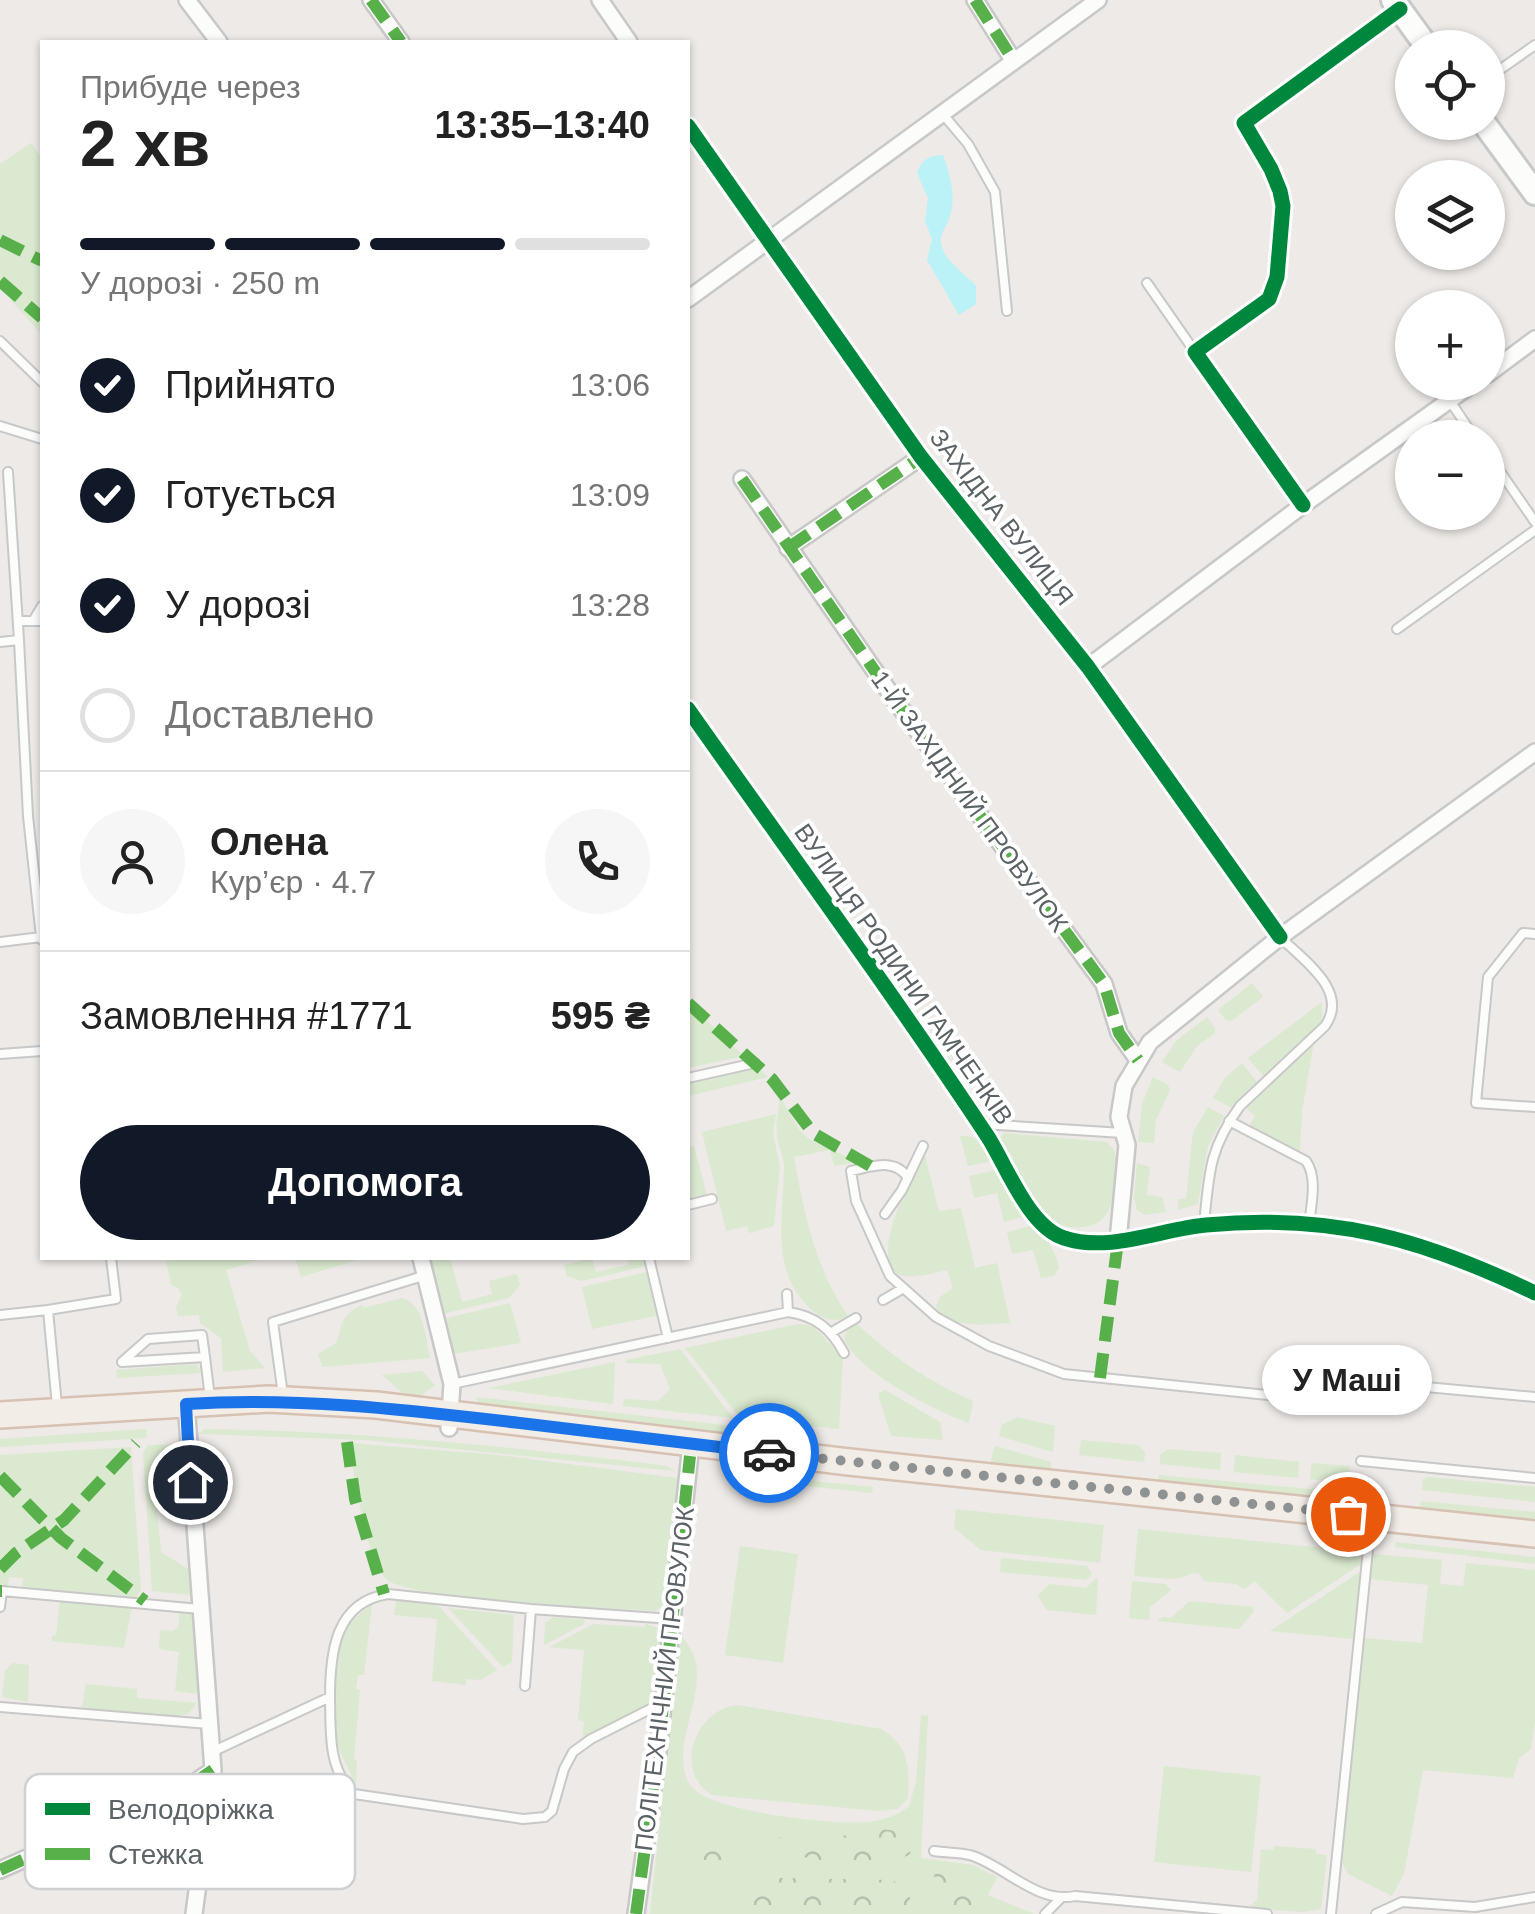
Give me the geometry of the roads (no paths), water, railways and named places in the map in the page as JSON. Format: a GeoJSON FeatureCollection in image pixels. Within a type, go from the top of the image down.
{"type":"FeatureCollection","features":[{"type":"Feature","properties":{"kind":"main road"},"geometry":{"type":"LineString","coordinates":[[0,1426],[284,1400],[376,1406],[450,1422]]}},
{"type":"Feature","properties":{"kind":"main road"},"geometry":{"type":"LineString","coordinates":[[0,1415],[195,1407],[450,1422],[1371,1522],[1535,1534]]}},
{"type":"Feature","properties":{"kind":"main road"},"geometry":{"type":"LineString","coordinates":[[1371,1522],[1535,1545]]}},
{"type":"Feature","properties":{"kind":"street"},"geometry":{"type":"LineString","coordinates":[[187,0],[217,40]]}},
{"type":"Feature","properties":{"kind":"street"},"geometry":{"type":"LineString","coordinates":[[371,0],[400,40]]}},
{"type":"Feature","properties":{"kind":"street"},"geometry":{"type":"LineString","coordinates":[[600,0],[628,40]]}},
{"type":"Feature","properties":{"kind":"street"},"geometry":{"type":"LineString","coordinates":[[975,0],[1013,60]]}},
{"type":"Feature","properties":{"kind":"street"},"geometry":{"type":"LineString","coordinates":[[690,298],[1098,0]]}},
{"type":"Feature","properties":{"kind":"street"},"geometry":{"type":"LineString","coordinates":[[1303,505],[1195,352],[1269,299],[1276,277],[1283,206],[1272,169],[1244,123],[1397,5],[1415,30]]}},
{"type":"Feature","properties":{"kind":"street","name":"ЗАХІДНА ВУЛИЦЯ"},"geometry":{"type":"LineString","coordinates":[[690,129],[922,457],[1088,667],[1280,937]]}},
{"type":"Feature","properties":{"kind":"street"},"geometry":{"type":"LineString","coordinates":[[1496,140],[1535,193]]}},
{"type":"Feature","properties":{"kind":"street"},"geometry":{"type":"LineString","coordinates":[[1505,361],[1535,339]]}},
{"type":"Feature","properties":{"kind":"street"},"geometry":{"type":"LineString","coordinates":[[1088,667],[1303,505],[1450,401]]}},
{"type":"Feature","properties":{"kind":"street"},"geometry":{"type":"LineString","coordinates":[[788,548],[922,457]]}},
{"type":"Feature","properties":{"kind":"street","name":"1-Й ЗАХІДНИЙ ПРОВУЛОК"},"geometry":{"type":"LineString","coordinates":[[742,479],[897,703],[1104,984],[1118,1033],[1138,1060]]}},
{"type":"Feature","properties":{"kind":"street","name":"ВУЛИЦЯ РОДИНИ ГАМЧЕНКІВ"},"geometry":{"type":"LineString","coordinates":[[690,712],[977,1124],[1041,1224],[1064,1238],[1094,1243],[1118,1241]]}},
{"type":"Feature","properties":{"kind":"street"},"geometry":{"type":"LineString","coordinates":[[1535,752],[1280,937],[1150,1042],[1124,1086],[1119,1117],[1127,1145],[1118,1241],[1204,1225],[1309,1224],[1364,1229],[1416,1242],[1535,1293]]}},
{"type":"Feature","properties":{"kind":"street"},"geometry":{"type":"LineString","coordinates":[[421,1260],[452,1384],[450,1422]]}},
{"type":"Feature","properties":{"kind":"street"},"geometry":{"type":"LineString","coordinates":[[195,1407],[200,1609],[212,1774]]}},
{"type":"Feature","properties":{"kind":"street","name":"ПОЛІТЕХНІЧНИЙ ПРОВУЛОК"},"geometry":{"type":"LineString","coordinates":[[636,1914],[691,1450]]}},
{"type":"Feature","properties":{"kind":"street"},"geometry":{"type":"LineString","coordinates":[[207,1774],[213,1770]]}},
{"type":"Feature","properties":{"kind":"street"},"geometry":{"type":"LineString","coordinates":[[0,1870],[25,1859]]}},
{"type":"Feature","properties":{"kind":"street"},"geometry":{"type":"LineString","coordinates":[[194,1914],[197,1889]]}},
{"type":"Feature","properties":{"kind":"lane"},"geometry":{"type":"LineString","coordinates":[[1505,66],[1535,45]]}},
{"type":"Feature","properties":{"kind":"lane"},"geometry":{"type":"LineString","coordinates":[[942,112],[968,144],[994,192],[1007,311]]}},
{"type":"Feature","properties":{"kind":"lane"},"geometry":{"type":"LineString","coordinates":[[1146,282],[1195,352]]}},
{"type":"Feature","properties":{"kind":"lane"},"geometry":{"type":"LineString","coordinates":[[0,340],[40,380]]}},
{"type":"Feature","properties":{"kind":"lane"},"geometry":{"type":"LineString","coordinates":[[1450,401],[1463,420]]}},
{"type":"Feature","properties":{"kind":"lane"},"geometry":{"type":"LineString","coordinates":[[2,424],[40,437]]}},
{"type":"Feature","properties":{"kind":"lane"},"geometry":{"type":"LineString","coordinates":[[8,472],[28,816],[40,921]]}},
{"type":"Feature","properties":{"kind":"lane"},"geometry":{"type":"LineString","coordinates":[[1505,479],[1535,522]]}},
{"type":"Feature","properties":{"kind":"lane"},"geometry":{"type":"LineString","coordinates":[[1396,630],[1535,530]]}},
{"type":"Feature","properties":{"kind":"lane"},"geometry":{"type":"LineString","coordinates":[[18,621],[38,621]]}},
{"type":"Feature","properties":{"kind":"lane"},"geometry":{"type":"LineString","coordinates":[[0,642],[19,640]]}},
{"type":"Feature","properties":{"kind":"lane"},"geometry":{"type":"LineString","coordinates":[[1535,934],[1523,933],[1488,977],[1476,1103],[1535,1108]]}},
{"type":"Feature","properties":{"kind":"lane"},"geometry":{"type":"LineString","coordinates":[[1204,1225],[1212,1157],[1229,1121],[1324,1026],[1333,1009],[1331,992],[1280,937]]}},
{"type":"Feature","properties":{"kind":"lane"},"geometry":{"type":"LineString","coordinates":[[0,942],[40,939]]}},
{"type":"Feature","properties":{"kind":"lane"},"geometry":{"type":"LineString","coordinates":[[0,1054],[40,1050]]}},
{"type":"Feature","properties":{"kind":"lane"},"geometry":{"type":"LineString","coordinates":[[690,1078],[755,1063]]}},
{"type":"Feature","properties":{"kind":"lane"},"geometry":{"type":"LineString","coordinates":[[1229,1121],[1306,1161],[1313,1180],[1309,1224]]}},
{"type":"Feature","properties":{"kind":"lane"},"geometry":{"type":"LineString","coordinates":[[977,1124],[1122,1133]]}},
{"type":"Feature","properties":{"kind":"lane"},"geometry":{"type":"LineString","coordinates":[[885,1214],[923,1146]]}},
{"type":"Feature","properties":{"kind":"lane"},"geometry":{"type":"LineString","coordinates":[[908,1178],[893,1166],[851,1172],[856,1201],[890,1276],[936,1317],[1031,1364],[1064,1374],[1335,1402],[1372,1382],[1535,1397]]}},
{"type":"Feature","properties":{"kind":"lane"},"geometry":{"type":"LineString","coordinates":[[690,1204],[712,1199]]}},
{"type":"Feature","properties":{"kind":"lane"},"geometry":{"type":"LineString","coordinates":[[0,1315],[116,1299],[111,1260]]}},
{"type":"Feature","properties":{"kind":"lane"},"geometry":{"type":"LineString","coordinates":[[649,1260],[668,1338]]}},
{"type":"Feature","properties":{"kind":"lane"},"geometry":{"type":"LineString","coordinates":[[284,1400],[273,1322],[423,1276]]}},
{"type":"Feature","properties":{"kind":"lane"},"geometry":{"type":"LineString","coordinates":[[884,1300],[902,1289]]}},
{"type":"Feature","properties":{"kind":"lane"},"geometry":{"type":"LineString","coordinates":[[787,1294],[788,1312]]}},
{"type":"Feature","properties":{"kind":"lane"},"geometry":{"type":"LineString","coordinates":[[48,1310],[57,1411]]}},
{"type":"Feature","properties":{"kind":"lane"},"geometry":{"type":"LineString","coordinates":[[452,1384],[788,1312],[805,1315],[832,1332],[844,1353]]}},
{"type":"Feature","properties":{"kind":"lane"},"geometry":{"type":"LineString","coordinates":[[832,1332],[856,1318]]}},
{"type":"Feature","properties":{"kind":"lane"},"geometry":{"type":"LineString","coordinates":[[195,1407],[205,1357],[202,1335],[148,1339],[122,1362],[205,1357]]}},
{"type":"Feature","properties":{"kind":"lane"},"geometry":{"type":"LineString","coordinates":[[1360,1460],[1535,1478]]}},
{"type":"Feature","properties":{"kind":"lane"},"geometry":{"type":"LineString","coordinates":[[1331,1914],[1369,1585],[1371,1522]]}},
{"type":"Feature","properties":{"kind":"lane"},"geometry":{"type":"LineString","coordinates":[[0,1606],[2,1590],[200,1609]]}},
{"type":"Feature","properties":{"kind":"lane"},"geometry":{"type":"LineString","coordinates":[[340,1774],[335,1762],[330,1662],[338,1631],[358,1608],[378,1596],[672,1619]]}},
{"type":"Feature","properties":{"kind":"lane"},"geometry":{"type":"LineString","coordinates":[[525,1686],[530,1609]]}},
{"type":"Feature","properties":{"kind":"lane"},"geometry":{"type":"LineString","coordinates":[[212,1752],[330,1697]]}},
{"type":"Feature","properties":{"kind":"lane"},"geometry":{"type":"LineString","coordinates":[[355,1794],[522,1819],[545,1817],[552,1811],[567,1760],[580,1746],[664,1701]]}},
{"type":"Feature","properties":{"kind":"lane"},"geometry":{"type":"LineString","coordinates":[[0,1707],[209,1724]]}},
{"type":"Feature","properties":{"kind":"lane"},"geometry":{"type":"LineString","coordinates":[[934,1852],[974,1856],[1026,1886],[1060,1900]]}},
{"type":"Feature","properties":{"kind":"lane"},"geometry":{"type":"LineString","coordinates":[[1045,1914],[1060,1900],[1075,1896],[1267,1914]]}},
{"type":"Feature","properties":{"kind":"lane"},"geometry":{"type":"LineString","coordinates":[[1376,1914],[1402,1902],[1475,1907],[1535,1897]]}},
{"type":"Feature","properties":{"kind":"water"},"geometry":{"type":"Polygon","coordinates":[[[943,155],[952,204],[941,245],[949,260],[976,286],[976,304],[959,315],[927,260],[932,239],[925,221],[928,198],[917,173],[927,159],[943,155]]]}},
{"type":"Feature","properties":{"kind":"place","name":"У Маші"},"geometry":{"type":"Point","coordinates":[1348,1514]}}]}
